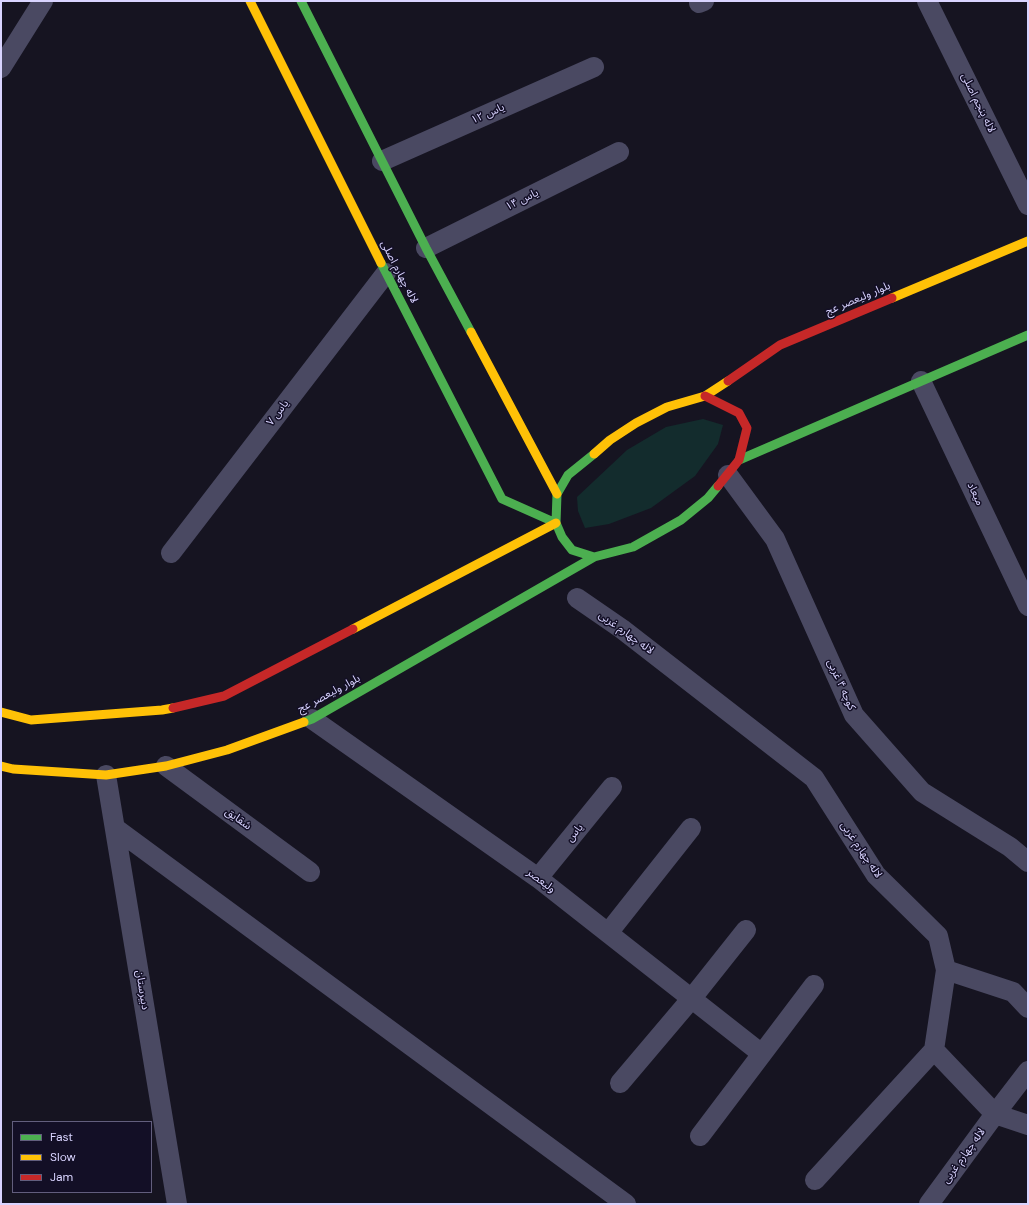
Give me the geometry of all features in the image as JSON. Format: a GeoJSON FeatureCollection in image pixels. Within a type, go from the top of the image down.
{"type":"FeatureCollection","features":[{"type":"Feature","properties":{"kind":"main road","name":"لاله چهارم اصلی"},"geometry":{"type":"LineString","coordinates":[[250,1],[386,273],[502,499],[556,523]]}},
{"type":"Feature","properties":{"kind":"main road"},"geometry":{"type":"LineString","coordinates":[[301,1],[426,248],[557,494],[556,523],[562,537],[572,550],[594,557],[633,548],[681,520],[708,498],[734,467],[747,428],[739,413],[705,396]]}},
{"type":"Feature","properties":{"kind":"main road","name":"بلوار ولیعصر عج"},"geometry":{"type":"LineString","coordinates":[[557,494],[568,475],[610,440],[636,423],[667,407],[705,396],[780,345],[1028,241]]}},
{"type":"Feature","properties":{"kind":"main road"},"geometry":{"type":"LineString","coordinates":[[734,467],[921,381],[1028,335]]}},
{"type":"Feature","properties":{"kind":"main road"},"geometry":{"type":"LineString","coordinates":[[1,712],[31,720],[38,720],[162,710],[224,696],[556,523]]}},
{"type":"Feature","properties":{"kind":"main road","name":"بلوار ولیعصر عج"},"geometry":{"type":"LineString","coordinates":[[1,766],[13,769],[106,775],[166,766],[227,750],[312,719],[594,557]]}},
{"type":"Feature","properties":{"kind":"street"},"geometry":{"type":"LineString","coordinates":[[1,68],[43,1]]}},
{"type":"Feature","properties":{"kind":"street","name":"لاله پنجم اصلی"},"geometry":{"type":"LineString","coordinates":[[928,1],[1028,205]]}},
{"type":"Feature","properties":{"kind":"street","name":"یاس ۱۲"},"geometry":{"type":"LineString","coordinates":[[382,161],[594,67]]}},
{"type":"Feature","properties":{"kind":"street","name":"یاس ۱۴"},"geometry":{"type":"LineString","coordinates":[[426,248],[618,152]]}},
{"type":"Feature","properties":{"kind":"street","name":"یاس ۷"},"geometry":{"type":"LineString","coordinates":[[171,553],[386,273]]}},
{"type":"Feature","properties":{"kind":"street","name":"میعاد"},"geometry":{"type":"LineString","coordinates":[[921,381],[1028,606]]}},
{"type":"Feature","properties":{"kind":"street","name":"کوچه ۴ غربی"},"geometry":{"type":"LineString","coordinates":[[734,467],[775,539],[854,715],[922,792],[1010,847],[1028,862]]}},
{"type":"Feature","properties":{"kind":"street","name":"لاله چهارم غربی"},"geometry":{"type":"LineString","coordinates":[[577,598],[622,629],[814,778],[876,875],[938,936],[946,970],[934,1050]]}},
{"type":"Feature","properties":{"kind":"street","name":"ولیعصر"},"geometry":{"type":"LineString","coordinates":[[312,719],[538,878],[762,1054]]}},
{"type":"Feature","properties":{"kind":"street","name":"شقایق"},"geometry":{"type":"LineString","coordinates":[[166,766],[310,872]]}},
{"type":"Feature","properties":{"kind":"street","name":"دبیرستان"},"geometry":{"type":"LineString","coordinates":[[106,775],[177,1204]]}},
{"type":"Feature","properties":{"kind":"street","name":"یاس"},"geometry":{"type":"LineString","coordinates":[[538,878],[612,787]]}},
{"type":"Feature","properties":{"kind":"street"},"geometry":{"type":"LineString","coordinates":[[115,828],[626,1204]]}},
{"type":"Feature","properties":{"kind":"street"},"geometry":{"type":"LineString","coordinates":[[608,933],[691,828]]}},
{"type":"Feature","properties":{"kind":"street"},"geometry":{"type":"LineString","coordinates":[[620,1083],[692,998],[746,930]]}},
{"type":"Feature","properties":{"kind":"street"},"geometry":{"type":"LineString","coordinates":[[946,970],[1013,992],[1028,1008]]}},
{"type":"Feature","properties":{"kind":"street"},"geometry":{"type":"LineString","coordinates":[[700,1136],[814,984]]}},
{"type":"Feature","properties":{"kind":"street"},"geometry":{"type":"LineString","coordinates":[[815,1180],[934,1050],[995,1114],[1028,1125]]}},
{"type":"Feature","properties":{"kind":"street","name":"لاله چهارم غربی"},"geometry":{"type":"LineString","coordinates":[[929,1204],[1028,1071]]}},
{"type":"Feature","properties":{"kind":"green space"},"geometry":{"type":"Polygon","coordinates":[[[703,419],[723,425],[718,444],[695,476],[651,508],[609,524],[585,528],[578,511],[577,497],[627,450],[666,427],[703,419]]]}},
{"type":"Feature","properties":{"kind":"traffic: fast"},"geometry":{"type":"LineString","coordinates":[[301,1],[426,248],[471,332]]}},
{"type":"Feature","properties":{"kind":"traffic: fast"},"geometry":{"type":"LineString","coordinates":[[381,263],[502,499],[556,523]]}},
{"type":"Feature","properties":{"kind":"traffic: fast"},"geometry":{"type":"LineString","coordinates":[[739,460],[1028,335]]}},
{"type":"Feature","properties":{"kind":"traffic: fast"},"geometry":{"type":"LineString","coordinates":[[594,454],[568,475],[557,494],[556,523],[562,537],[572,550],[594,557],[633,547],[681,520],[708,498],[718,486]]}},
{"type":"Feature","properties":{"kind":"traffic: fast"},"geometry":{"type":"LineString","coordinates":[[304,722],[312,719],[594,557]]}},
{"type":"Feature","properties":{"kind":"traffic: slow"},"geometry":{"type":"LineString","coordinates":[[250,1],[381,263]]}},
{"type":"Feature","properties":{"kind":"traffic: slow"},"geometry":{"type":"LineString","coordinates":[[892,298],[1028,241]]}},
{"type":"Feature","properties":{"kind":"traffic: slow"},"geometry":{"type":"LineString","coordinates":[[471,332],[557,494]]}},
{"type":"Feature","properties":{"kind":"traffic: slow"},"geometry":{"type":"LineString","coordinates":[[594,454],[610,440],[636,423],[667,407],[705,396],[728,381]]}},
{"type":"Feature","properties":{"kind":"traffic: slow"},"geometry":{"type":"LineString","coordinates":[[353,629],[556,523]]}},
{"type":"Feature","properties":{"kind":"traffic: slow"},"geometry":{"type":"LineString","coordinates":[[1,712],[31,720],[173,708]]}},
{"type":"Feature","properties":{"kind":"traffic: slow"},"geometry":{"type":"LineString","coordinates":[[1,766],[13,769],[106,775],[166,766],[227,750],[304,722]]}},
{"type":"Feature","properties":{"kind":"traffic: jam"},"geometry":{"type":"LineString","coordinates":[[728,381],[780,345],[892,298]]}},
{"type":"Feature","properties":{"kind":"traffic: jam"},"geometry":{"type":"LineString","coordinates":[[705,396],[739,413],[747,428],[739,460],[718,486]]}},
{"type":"Feature","properties":{"kind":"traffic: jam"},"geometry":{"type":"LineString","coordinates":[[173,708],[224,696],[353,629]]}}]}
